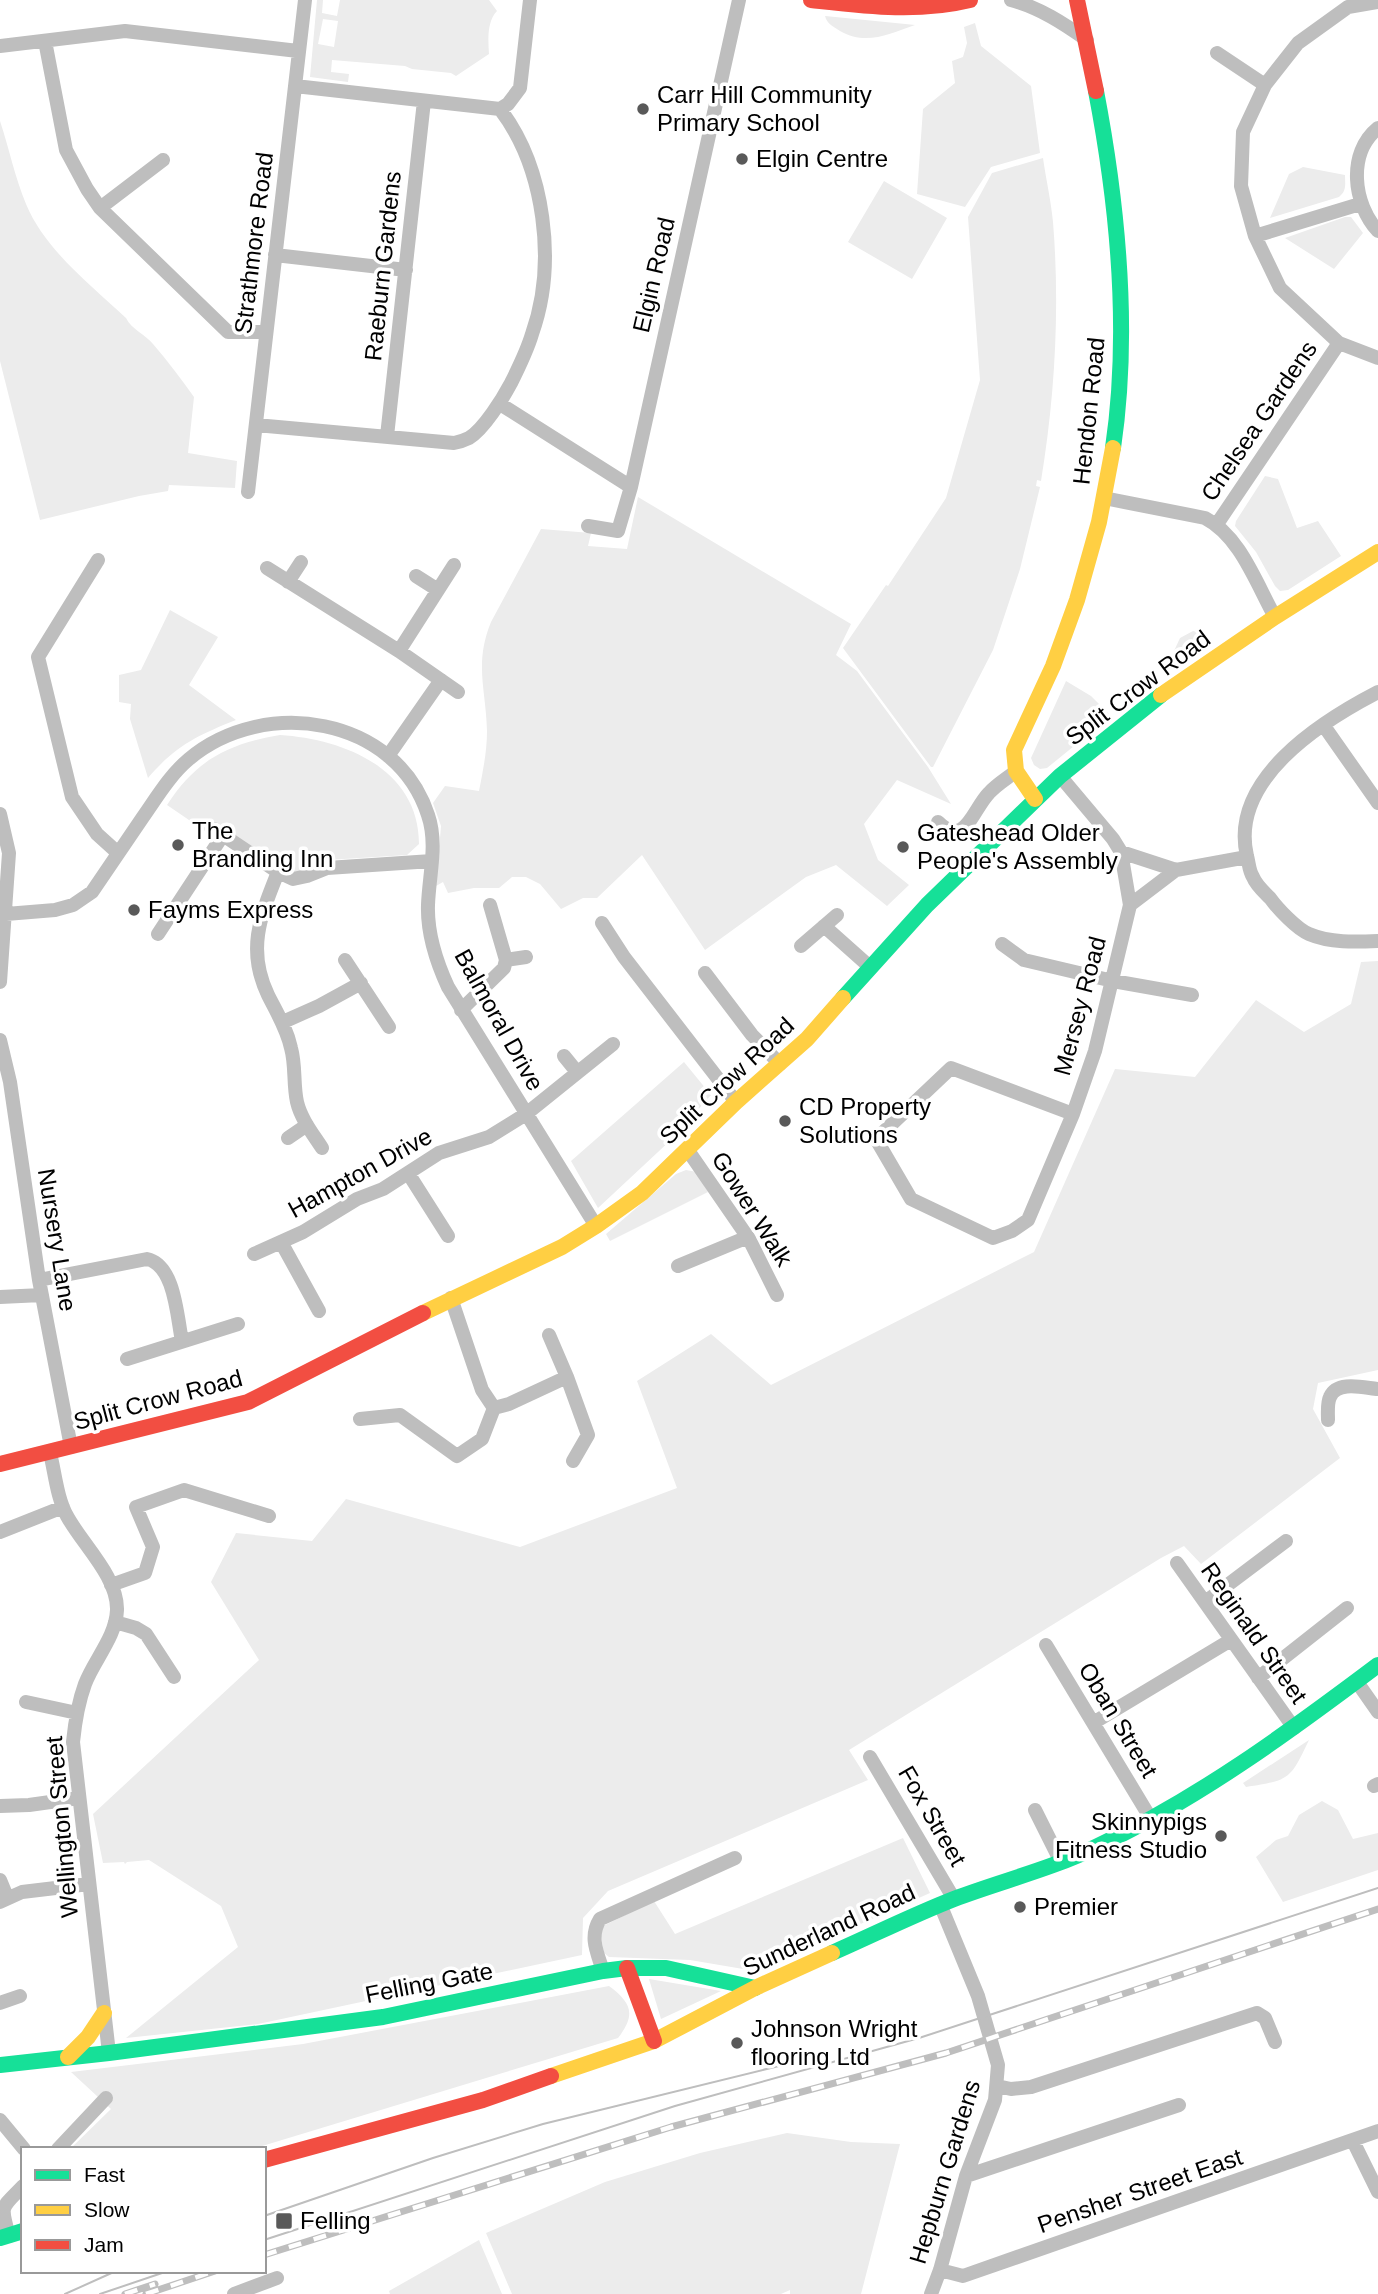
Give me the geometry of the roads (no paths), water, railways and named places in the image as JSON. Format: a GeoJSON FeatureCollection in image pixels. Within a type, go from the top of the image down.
{"type":"FeatureCollection","features":[{"type":"Feature","properties":{"kind":"street","name":"Strathmore Road"},"geometry":{"type":"LineString","coordinates":[[248,492],[304,0]]}},
{"type":"Feature","properties":{"kind":"street"},"geometry":{"type":"LineString","coordinates":[[295,86],[500,109],[508,104],[520,88],[530,0]]}},
{"type":"Feature","properties":{"kind":"street","name":"Elgin Road"},"geometry":{"type":"LineString","coordinates":[[588,526],[618,531],[631,487],[740,0]]}},
{"type":"Feature","properties":{"kind":"street"},"geometry":{"type":"LineString","coordinates":[[811,0],[879,8],[941,8],[970,0]]}},
{"type":"Feature","properties":{"kind":"street"},"geometry":{"type":"LineString","coordinates":[[1011,0],[1056,18],[1087,40]]}},
{"type":"Feature","properties":{"kind":"street","name":"Hendon Road"},"geometry":{"type":"LineString","coordinates":[[1015,772],[1012,761],[1014,750],[1049,675],[1084,579],[1104,498],[1114,441],[1121,349],[1113,201],[1107,147],[1077,0]]}},
{"type":"Feature","properties":{"kind":"street"},"geometry":{"type":"LineString","coordinates":[[1378,2],[1347,4],[1298,43],[1265,85],[1243,132],[1241,186],[1255,236],[1280,288],[1339,343],[1378,358]]}},
{"type":"Feature","properties":{"kind":"street"},"geometry":{"type":"LineString","coordinates":[[0,46],[125,31],[298,51]]}},
{"type":"Feature","properties":{"kind":"street"},"geometry":{"type":"LineString","coordinates":[[45,41],[66,150],[100,208],[228,332],[266,332]]}},
{"type":"Feature","properties":{"kind":"street"},"geometry":{"type":"LineString","coordinates":[[1217,53],[1265,85]]}},
{"type":"Feature","properties":{"kind":"street","name":"Raeburn Gardens"},"geometry":{"type":"LineString","coordinates":[[387,436],[424,101]]}},
{"type":"Feature","properties":{"kind":"street"},"geometry":{"type":"LineString","coordinates":[[256,425],[454,443],[471,437],[500,404],[533,333],[539,309],[544,245],[543,220],[529,164],[522,144],[500,109]]}},
{"type":"Feature","properties":{"kind":"street"},"geometry":{"type":"LineString","coordinates":[[1378,128],[1361,148],[1357,170],[1360,204],[1378,231]]}},
{"type":"Feature","properties":{"kind":"street"},"geometry":{"type":"LineString","coordinates":[[100,208],[163,160]]}},
{"type":"Feature","properties":{"kind":"street"},"geometry":{"type":"LineString","coordinates":[[1255,236],[1360,204]]}},
{"type":"Feature","properties":{"kind":"street"},"geometry":{"type":"LineString","coordinates":[[275,255],[406,270]]}},
{"type":"Feature","properties":{"kind":"street","name":"Chelsea Gardens"},"geometry":{"type":"LineString","coordinates":[[1217,524],[1339,343]]}},
{"type":"Feature","properties":{"kind":"street"},"geometry":{"type":"LineString","coordinates":[[500,404],[631,487]]}},
{"type":"Feature","properties":{"kind":"street"},"geometry":{"type":"LineString","coordinates":[[1104,498],[1205,518],[1217,524],[1231,536],[1275,617]]}},
{"type":"Feature","properties":{"kind":"street","name":"Split Crow Road"},"geometry":{"type":"LineString","coordinates":[[0,1464],[248,1402],[451,1298],[562,1247],[596,1226],[642,1193],[807,1038],[927,905],[1060,776],[1152,701],[1275,617],[1378,552]]}},
{"type":"Feature","properties":{"kind":"street"},"geometry":{"type":"LineString","coordinates":[[98,561],[38,657],[72,797],[97,834],[118,853]]}},
{"type":"Feature","properties":{"kind":"street"},"geometry":{"type":"LineString","coordinates":[[288,582],[301,562]]}},
{"type":"Feature","properties":{"kind":"street"},"geometry":{"type":"LineString","coordinates":[[399,651],[454,565]]}},
{"type":"Feature","properties":{"kind":"street"},"geometry":{"type":"LineString","coordinates":[[267,568],[399,651],[458,692]]}},
{"type":"Feature","properties":{"kind":"street"},"geometry":{"type":"LineString","coordinates":[[416,576],[439,590]]}},
{"type":"Feature","properties":{"kind":"street"},"geometry":{"type":"LineString","coordinates":[[388,756],[441,680]]}},
{"type":"Feature","properties":{"kind":"street"},"geometry":{"type":"LineString","coordinates":[[1378,692],[1287,752],[1264,780],[1249,807],[1244,841],[1252,877],[1278,908],[1308,934],[1345,942],[1378,941]]}},
{"type":"Feature","properties":{"kind":"street","name":"Balmoral Drive"},"geometry":{"type":"LineString","coordinates":[[6,914],[73,905],[92,892],[172,776],[190,758],[218,740],[246,729],[298,722],[347,732],[367,742],[388,756],[404,772],[419,793],[429,817],[433,840],[428,907],[438,964],[461,1010],[596,1226]]}},
{"type":"Feature","properties":{"kind":"street"},"geometry":{"type":"LineString","coordinates":[[1324,726],[1378,803]]}},
{"type":"Feature","properties":{"kind":"street"},"geometry":{"type":"LineString","coordinates":[[938,822],[947,831],[956,832],[965,827],[988,794],[1015,772],[1035,799]]}},
{"type":"Feature","properties":{"kind":"street","name":"Mersey Road"},"geometry":{"type":"LineString","coordinates":[[1060,776],[1121,852],[1130,905],[1095,1051],[1073,1114],[1028,1220],[1012,1231],[993,1238],[911,1199],[876,1139],[951,1068],[1073,1114]]}},
{"type":"Feature","properties":{"kind":"street"},"geometry":{"type":"LineString","coordinates":[[0,814],[9,853],[4,863],[6,914],[0,982]]}},
{"type":"Feature","properties":{"kind":"street"},"geometry":{"type":"LineString","coordinates":[[158,934],[219,832],[286,877],[300,878],[327,868],[432,861]]}},
{"type":"Feature","properties":{"kind":"street"},"geometry":{"type":"LineString","coordinates":[[1121,852],[1176,870]]}},
{"type":"Feature","properties":{"kind":"street"},"geometry":{"type":"LineString","coordinates":[[1130,905],[1176,870],[1247,857]]}},
{"type":"Feature","properties":{"kind":"street"},"geometry":{"type":"LineString","coordinates":[[278,872],[258,925],[256,951],[262,979],[283,1022],[294,1061],[297,1101],[307,1125],[323,1148]]}},
{"type":"Feature","properties":{"kind":"street"},"geometry":{"type":"LineString","coordinates":[[461,1010],[505,968],[506,960],[490,905]]}},
{"type":"Feature","properties":{"kind":"street"},"geometry":{"type":"LineString","coordinates":[[801,946],[837,915]]}},
{"type":"Feature","properties":{"kind":"street"},"geometry":{"type":"LineString","coordinates":[[602,923],[624,957],[736,1102]]}},
{"type":"Feature","properties":{"kind":"street"},"geometry":{"type":"LineString","coordinates":[[824,926],[870,967]]}},
{"type":"Feature","properties":{"kind":"street"},"geometry":{"type":"LineString","coordinates":[[1002,944],[1024,960],[1113,981],[1192,995]]}},
{"type":"Feature","properties":{"kind":"street"},"geometry":{"type":"LineString","coordinates":[[506,960],[526,957]]}},
{"type":"Feature","properties":{"kind":"street"},"geometry":{"type":"LineString","coordinates":[[345,960],[389,1027]]}},
{"type":"Feature","properties":{"kind":"street"},"geometry":{"type":"LineString","coordinates":[[705,973],[752,1035],[780,1064]]}},
{"type":"Feature","properties":{"kind":"street"},"geometry":{"type":"LineString","coordinates":[[283,1022],[361,983]]}},
{"type":"Feature","properties":{"kind":"street","name":"Nursery Lane"},"geometry":{"type":"LineString","coordinates":[[0,1040],[10,1082],[39,1280],[71,1447]]}},
{"type":"Feature","properties":{"kind":"street","name":"Hampton Drive"},"geometry":{"type":"LineString","coordinates":[[254,1254],[303,1232],[357,1199],[383,1189],[439,1153],[489,1137],[526,1114],[613,1044]]}},
{"type":"Feature","properties":{"kind":"street"},"geometry":{"type":"LineString","coordinates":[[564,1056],[578,1072]]}},
{"type":"Feature","properties":{"kind":"street"},"geometry":{"type":"LineString","coordinates":[[288,1138],[307,1125]]}},
{"type":"Feature","properties":{"kind":"street","name":"Gower Walk"},"geometry":{"type":"LineString","coordinates":[[687,1149],[748,1237],[777,1294]]}},
{"type":"Feature","properties":{"kind":"street"},"geometry":{"type":"LineString","coordinates":[[408,1173],[448,1236]]}},
{"type":"Feature","properties":{"kind":"street"},"geometry":{"type":"LineString","coordinates":[[678,1266],[748,1237]]}},
{"type":"Feature","properties":{"kind":"street"},"geometry":{"type":"LineString","coordinates":[[281,1242],[319,1311]]}},
{"type":"Feature","properties":{"kind":"street"},"geometry":{"type":"LineString","coordinates":[[39,1280],[147,1259],[153,1261],[168,1274],[183,1341]]}},
{"type":"Feature","properties":{"kind":"street"},"geometry":{"type":"LineString","coordinates":[[0,1297],[42,1295]]}},
{"type":"Feature","properties":{"kind":"street"},"geometry":{"type":"LineString","coordinates":[[451,1298],[482,1390],[494,1408]]}},
{"type":"Feature","properties":{"kind":"street"},"geometry":{"type":"LineString","coordinates":[[127,1359],[238,1324]]}},
{"type":"Feature","properties":{"kind":"street"},"geometry":{"type":"LineString","coordinates":[[549,1335],[588,1435],[573,1461]]}},
{"type":"Feature","properties":{"kind":"street"},"geometry":{"type":"LineString","coordinates":[[494,1408],[509,1404],[567,1377]]}},
{"type":"Feature","properties":{"kind":"street"},"geometry":{"type":"LineString","coordinates":[[1328,1420],[1330,1396],[1336,1390],[1347,1386],[1378,1389]]}},
{"type":"Feature","properties":{"kind":"street"},"geometry":{"type":"LineString","coordinates":[[359,1419],[400,1415],[457,1456],[482,1439],[494,1408]]}},
{"type":"Feature","properties":{"kind":"street"},"geometry":{"type":"LineString","coordinates":[[50,1453],[63,1507],[111,1585],[117,1611],[115,1622],[146,1634],[174,1677]]}},
{"type":"Feature","properties":{"kind":"street"},"geometry":{"type":"LineString","coordinates":[[111,1585],[145,1573],[153,1547],[136,1507],[184,1490],[269,1516]]}},
{"type":"Feature","properties":{"kind":"street"},"geometry":{"type":"LineString","coordinates":[[0,1532],[63,1507]]}},
{"type":"Feature","properties":{"kind":"street"},"geometry":{"type":"LineString","coordinates":[[1205,1602],[1286,1541]]}},
{"type":"Feature","properties":{"kind":"street","name":"Reginald Street"},"geometry":{"type":"LineString","coordinates":[[1177,1563],[1294,1728]]}},
{"type":"Feature","properties":{"kind":"street"},"geometry":{"type":"LineString","coordinates":[[1258,1678],[1348,1608]]}},
{"type":"Feature","properties":{"kind":"street","name":"Wellington Street"},"geometry":{"type":"LineString","coordinates":[[109,2053],[73,1742],[85,1683],[115,1622]]}},
{"type":"Feature","properties":{"kind":"street"},"geometry":{"type":"LineString","coordinates":[[1093,1723],[1231,1640]]}},
{"type":"Feature","properties":{"kind":"street","name":"Oban Street"},"geometry":{"type":"LineString","coordinates":[[1046,1645],[1151,1819]]}},
{"type":"Feature","properties":{"kind":"street","name":"Sunderland Road"},"geometry":{"type":"LineString","coordinates":[[266,2159],[483,2100],[654,2041],[755,1988],[947,1902],[1061,1862],[1151,1819],[1218,1780],[1294,1728],[1378,1665]]}},
{"type":"Feature","properties":{"kind":"street"},"geometry":{"type":"LineString","coordinates":[[1357,1682],[1378,1712]]}},
{"type":"Feature","properties":{"kind":"street"},"geometry":{"type":"LineString","coordinates":[[26,1703],[77,1713]]}},
{"type":"Feature","properties":{"kind":"street","name":"Fox Street"},"geometry":{"type":"LineString","coordinates":[[870,1757],[947,1902]]}},
{"type":"Feature","properties":{"kind":"street"},"geometry":{"type":"LineString","coordinates":[[0,1806],[79,1798]]}},
{"type":"Feature","properties":{"kind":"street"},"geometry":{"type":"LineString","coordinates":[[1035,1810],[1061,1862]]}},
{"type":"Feature","properties":{"kind":"street"},"geometry":{"type":"LineString","coordinates":[[603,1971],[593,1940],[594,1928],[600,1919],[735,1858]]}},
{"type":"Feature","properties":{"kind":"street"},"geometry":{"type":"LineString","coordinates":[[0,1880],[4,1899],[22,1892],[89,1884]]}},
{"type":"Feature","properties":{"kind":"street","name":"Hepburn Gardens"},"geometry":{"type":"LineString","coordinates":[[931,2294],[966,2176],[995,2100],[998,2065],[947,1902]]}},
{"type":"Feature","properties":{"kind":"street"},"geometry":{"type":"LineString","coordinates":[[627,1968],[654,2041]]}},
{"type":"Feature","properties":{"kind":"street","name":"Felling Gate"},"geometry":{"type":"LineString","coordinates":[[0,2065],[383,2017],[627,1968],[666,1968],[755,1988]]}},
{"type":"Feature","properties":{"kind":"street"},"geometry":{"type":"LineString","coordinates":[[0,2003],[20,1996]]}},
{"type":"Feature","properties":{"kind":"street"},"geometry":{"type":"LineString","coordinates":[[68,2057],[96,2028],[104,2012]]}},
{"type":"Feature","properties":{"kind":"street"},"geometry":{"type":"LineString","coordinates":[[997,2086],[1011,2089],[1031,2087],[1257,2013],[1265,2018],[1275,2042]]}},
{"type":"Feature","properties":{"kind":"street"},"geometry":{"type":"LineString","coordinates":[[60,2147],[106,2098]]}},
{"type":"Feature","properties":{"kind":"street"},"geometry":{"type":"LineString","coordinates":[[966,2176],[1179,2105]]}},
{"type":"Feature","properties":{"kind":"street"},"geometry":{"type":"LineString","coordinates":[[0,2120],[22,2147]]}},
{"type":"Feature","properties":{"kind":"street","name":"Pensher Street East"},"geometry":{"type":"LineString","coordinates":[[940,2270],[963,2276],[1378,2131]]}},
{"type":"Feature","properties":{"kind":"street"},"geometry":{"type":"LineString","coordinates":[[1353,2141],[1378,2192]]}},
{"type":"Feature","properties":{"kind":"street"},"geometry":{"type":"LineString","coordinates":[[11,2235],[1,2214],[3,2207],[21,2188]]}},
{"type":"Feature","properties":{"kind":"street"},"geometry":{"type":"LineString","coordinates":[[234,2294],[277,2278]]}},
{"type":"Feature","properties":{"kind":"tram line"},"geometry":{"type":"LineString","coordinates":[[266,2239],[675,2106],[919,2038],[1378,1888]]}},
{"type":"Feature","properties":{"kind":"tram line"},"geometry":{"type":"LineString","coordinates":[[266,2215],[433,2158],[543,2124],[787,2064]]}},
{"type":"Feature","properties":{"kind":"tram line"},"geometry":{"type":"LineString","coordinates":[[65,2294],[112,2273]]}},
{"type":"Feature","properties":{"kind":"tram line"},"geometry":{"type":"LineString","coordinates":[[100,2294],[162,2273]]}},
{"type":"Feature","properties":{"kind":"railway"},"geometry":{"type":"LineString","coordinates":[[266,2254],[671,2127],[946,2053],[1378,1909]]}},
{"type":"Feature","properties":{"kind":"railway"},"geometry":{"type":"LineString","coordinates":[[146,2294],[209,2273]]}},
{"type":"Feature","properties":{"kind":"railway"},"geometry":{"type":"LineString","coordinates":[[125,2294],[155,2284]]}},
{"type":"Feature","properties":{"kind":"place","name":"Carr Hill Community Primary School"},"geometry":{"type":"Point","coordinates":[643,109]}},
{"type":"Feature","properties":{"kind":"place","name":"Elgin Centre"},"geometry":{"type":"Point","coordinates":[742,159]}},
{"type":"Feature","properties":{"kind":"place","name":"The Brandling Inn"},"geometry":{"type":"Point","coordinates":[178,845]}},
{"type":"Feature","properties":{"kind":"place","name":"Gateshead Older People's Assembly"},"geometry":{"type":"Point","coordinates":[903,847]}},
{"type":"Feature","properties":{"kind":"place","name":"Fayms Express"},"geometry":{"type":"Point","coordinates":[134,910]}},
{"type":"Feature","properties":{"kind":"place","name":"CD Property Solutions"},"geometry":{"type":"Point","coordinates":[785,1121]}},
{"type":"Feature","properties":{"kind":"place","name":"Skinnypigs Fitness Studio"},"geometry":{"type":"Point","coordinates":[1221,1836]}},
{"type":"Feature","properties":{"kind":"place","name":"Premier"},"geometry":{"type":"Point","coordinates":[1020,1907]}},
{"type":"Feature","properties":{"kind":"place","name":"Johnson Wright flooring Ltd"},"geometry":{"type":"Point","coordinates":[737,2043]}},
{"type":"Feature","properties":{"kind":"place","name":"Felling"},"geometry":{"type":"Point","coordinates":[284,2221]}}]}
